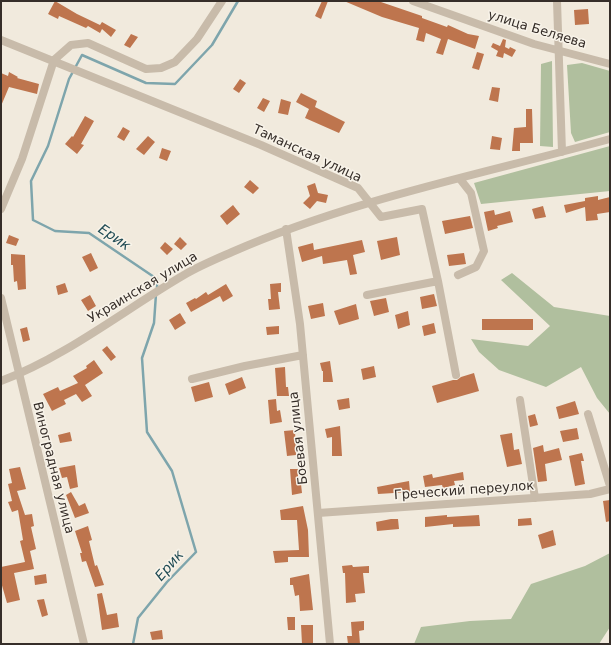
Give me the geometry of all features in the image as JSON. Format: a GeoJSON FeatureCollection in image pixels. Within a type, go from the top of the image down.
{"type":"FeatureCollection","features":[{"type":"Feature","properties":{"kind":"street"},"geometry":{"type":"LineString","coordinates":[[1,209],[22,159],[54,60],[71,45],[88,43],[146,69],[161,68],[175,62],[197,39],[222,1]]}},
{"type":"Feature","properties":{"kind":"street","name":"улица Беляева"},"geometry":{"type":"LineString","coordinates":[[413,1],[559,51],[610,62]]}},
{"type":"Feature","properties":{"kind":"street"},"geometry":{"type":"LineString","coordinates":[[557,1],[562,152]]}},
{"type":"Feature","properties":{"kind":"street","name":"Таманская улица"},"geometry":{"type":"LineString","coordinates":[[1,40],[54,60],[261,145],[358,188],[381,216],[422,209],[438,281]]}},
{"type":"Feature","properties":{"kind":"street"},"geometry":{"type":"LineString","coordinates":[[371,202],[610,139]]}},
{"type":"Feature","properties":{"kind":"street"},"geometry":{"type":"LineString","coordinates":[[458,275],[476,267],[484,251],[471,193],[460,179]]}},
{"type":"Feature","properties":{"kind":"street","name":"Украинская улица"},"geometry":{"type":"LineString","coordinates":[[1,382],[18,375],[62,351],[186,274],[286,230],[371,202]]}},
{"type":"Feature","properties":{"kind":"street","name":"Боевая улица"},"geometry":{"type":"LineString","coordinates":[[286,230],[303,355],[330,644]]}},
{"type":"Feature","properties":{"kind":"street"},"geometry":{"type":"LineString","coordinates":[[367,295],[438,281],[456,375]]}},
{"type":"Feature","properties":{"kind":"street","name":"Виноградная улица"},"geometry":{"type":"LineString","coordinates":[[1,298],[18,375],[84,644]]}},
{"type":"Feature","properties":{"kind":"street"},"geometry":{"type":"LineString","coordinates":[[192,379],[245,366],[303,355]]}},
{"type":"Feature","properties":{"kind":"street"},"geometry":{"type":"LineString","coordinates":[[520,400],[535,498]]}},
{"type":"Feature","properties":{"kind":"street"},"geometry":{"type":"LineString","coordinates":[[588,414],[610,488]]}},
{"type":"Feature","properties":{"kind":"street","name":"Греческий переулок"},"geometry":{"type":"LineString","coordinates":[[318,513],[590,494],[610,488]]}},
{"type":"Feature","properties":{"kind":"green space"},"geometry":{"type":"Polygon","coordinates":[[[552,61],[553,147],[540,146],[541,64],[552,61]]]}},
{"type":"Feature","properties":{"kind":"green space"},"geometry":{"type":"Polygon","coordinates":[[[582,63],[610,71],[610,132],[575,142],[571,133],[567,65],[582,63]]]}},
{"type":"Feature","properties":{"kind":"green space"},"geometry":{"type":"Polygon","coordinates":[[[610,146],[610,191],[481,204],[474,183],[610,146]]]}},
{"type":"Feature","properties":{"kind":"green space"},"geometry":{"type":"Polygon","coordinates":[[[512,273],[554,307],[610,316],[610,414],[597,398],[581,367],[546,387],[499,370],[479,352],[471,339],[528,346],[550,326],[501,280],[512,273]]]}},
{"type":"Feature","properties":{"kind":"green space"},"geometry":{"type":"Polygon","coordinates":[[[610,553],[610,627],[599,644],[414,644],[421,627],[470,621],[511,619],[531,584],[585,566],[610,553]]]}},
{"type":"Feature","properties":{"kind":"building"},"geometry":{"type":"Polygon","coordinates":[[[55,1],[100,25],[102,22],[116,30],[111,37],[102,29],[100,33],[88,26],[86,28],[59,16],[58,19],[48,14],[55,1]]]}},
{"type":"Feature","properties":{"kind":"building"},"geometry":{"type":"Polygon","coordinates":[[[322,1],[328,1],[321,19],[315,16],[322,1]]]}},
{"type":"Feature","properties":{"kind":"building"},"geometry":{"type":"Polygon","coordinates":[[[344,1],[378,1],[422,16],[422,18],[447,27],[448,25],[468,34],[479,36],[475,49],[448,39],[443,55],[436,53],[441,39],[426,33],[424,42],[416,40],[419,28],[382,17],[344,1]]]}},
{"type":"Feature","properties":{"kind":"building"},"geometry":{"type":"Polygon","coordinates":[[[588,9],[589,24],[575,25],[574,10],[588,9]]]}},
{"type":"Feature","properties":{"kind":"building"},"geometry":{"type":"Polygon","coordinates":[[[131,34],[138,37],[130,48],[124,45],[131,34]]]}},
{"type":"Feature","properties":{"kind":"building"},"geometry":{"type":"Polygon","coordinates":[[[503,39],[506,40],[505,47],[509,49],[510,47],[516,50],[512,57],[504,53],[503,58],[496,56],[498,51],[491,47],[493,43],[500,46],[503,39]]]}},
{"type":"Feature","properties":{"kind":"building"},"geometry":{"type":"Polygon","coordinates":[[[477,52],[484,54],[479,70],[472,68],[477,52]]]}},
{"type":"Feature","properties":{"kind":"building"},"geometry":{"type":"Polygon","coordinates":[[[9,72],[18,77],[17,78],[39,84],[37,94],[9,87],[1,106],[1,73],[8,76],[9,72]]]}},
{"type":"Feature","properties":{"kind":"building"},"geometry":{"type":"Polygon","coordinates":[[[240,79],[246,83],[239,93],[233,89],[240,79]]]}},
{"type":"Feature","properties":{"kind":"building"},"geometry":{"type":"Polygon","coordinates":[[[492,87],[500,88],[498,102],[489,100],[492,87]]]}},
{"type":"Feature","properties":{"kind":"building"},"geometry":{"type":"Polygon","coordinates":[[[301,93],[317,101],[315,107],[345,122],[339,133],[305,118],[309,109],[296,102],[301,93]]]}},
{"type":"Feature","properties":{"kind":"building"},"geometry":{"type":"Polygon","coordinates":[[[263,98],[270,101],[264,112],[257,108],[263,98]]]}},
{"type":"Feature","properties":{"kind":"building"},"geometry":{"type":"Polygon","coordinates":[[[281,99],[291,102],[288,115],[278,113],[281,99]]]}},
{"type":"Feature","properties":{"kind":"building"},"geometry":{"type":"Polygon","coordinates":[[[526,109],[532,109],[533,143],[520,143],[520,151],[512,151],[514,128],[526,127],[526,109]]]}},
{"type":"Feature","properties":{"kind":"building"},"geometry":{"type":"Polygon","coordinates":[[[85,116],[94,121],[81,144],[84,145],[77,154],[65,144],[72,136],[73,137],[85,116]]]}},
{"type":"Feature","properties":{"kind":"building"},"geometry":{"type":"Polygon","coordinates":[[[123,127],[130,131],[124,141],[117,137],[123,127]]]}},
{"type":"Feature","properties":{"kind":"building"},"geometry":{"type":"Polygon","coordinates":[[[148,136],[155,142],[144,155],[136,149],[148,136]]]}},
{"type":"Feature","properties":{"kind":"building"},"geometry":{"type":"Polygon","coordinates":[[[492,136],[502,138],[500,150],[490,149],[492,136]]]}},
{"type":"Feature","properties":{"kind":"building"},"geometry":{"type":"Polygon","coordinates":[[[162,148],[171,151],[167,161],[159,158],[162,148]]]}},
{"type":"Feature","properties":{"kind":"building"},"geometry":{"type":"Polygon","coordinates":[[[250,180],[259,188],[253,194],[244,187],[250,180]]]}},
{"type":"Feature","properties":{"kind":"building"},"geometry":{"type":"Polygon","coordinates":[[[315,183],[318,193],[328,195],[326,203],[317,201],[310,209],[303,203],[310,196],[307,186],[315,183]]]}},
{"type":"Feature","properties":{"kind":"building"},"geometry":{"type":"Polygon","coordinates":[[[598,196],[598,200],[610,197],[610,212],[597,214],[598,220],[586,221],[585,207],[566,213],[564,205],[585,201],[585,198],[598,196]]]}},
{"type":"Feature","properties":{"kind":"building"},"geometry":{"type":"Polygon","coordinates":[[[233,205],[240,214],[227,225],[220,216],[233,205]]]}},
{"type":"Feature","properties":{"kind":"building"},"geometry":{"type":"Polygon","coordinates":[[[543,206],[546,217],[535,219],[532,209],[543,206]]]}},
{"type":"Feature","properties":{"kind":"building"},"geometry":{"type":"Polygon","coordinates":[[[494,210],[495,215],[510,211],[513,222],[497,226],[498,228],[488,231],[484,212],[494,210]]]}},
{"type":"Feature","properties":{"kind":"building"},"geometry":{"type":"Polygon","coordinates":[[[470,216],[473,228],[445,234],[442,221],[470,216]]]}},
{"type":"Feature","properties":{"kind":"building"},"geometry":{"type":"Polygon","coordinates":[[[9,235],[19,239],[16,246],[6,243],[9,235]]]}},
{"type":"Feature","properties":{"kind":"building"},"geometry":{"type":"Polygon","coordinates":[[[180,237],[187,244],[181,250],[174,244],[180,237]]]}},
{"type":"Feature","properties":{"kind":"building"},"geometry":{"type":"Polygon","coordinates":[[[397,237],[400,255],[381,260],[377,241],[397,237]]]}},
{"type":"Feature","properties":{"kind":"building"},"geometry":{"type":"Polygon","coordinates":[[[362,240],[365,252],[353,255],[357,274],[350,275],[347,260],[323,264],[322,256],[302,262],[298,247],[313,243],[314,250],[362,240]]]}},
{"type":"Feature","properties":{"kind":"building"},"geometry":{"type":"Polygon","coordinates":[[[165,242],[173,249],[167,255],[160,248],[165,242]]]}},
{"type":"Feature","properties":{"kind":"building"},"geometry":{"type":"Polygon","coordinates":[[[91,253],[98,268],[90,272],[82,257],[91,253]]]}},
{"type":"Feature","properties":{"kind":"building"},"geometry":{"type":"Polygon","coordinates":[[[464,253],[466,264],[449,266],[447,255],[464,253]]]}},
{"type":"Feature","properties":{"kind":"building"},"geometry":{"type":"Polygon","coordinates":[[[11,254],[25,255],[26,289],[18,290],[17,281],[14,282],[11,254]]]}},
{"type":"Feature","properties":{"kind":"building"},"geometry":{"type":"Polygon","coordinates":[[[65,283],[68,292],[58,295],[56,286],[65,283]]]}},
{"type":"Feature","properties":{"kind":"building"},"geometry":{"type":"Polygon","coordinates":[[[281,283],[281,292],[278,292],[280,309],[269,310],[268,299],[271,299],[270,284],[281,283]]]}},
{"type":"Feature","properties":{"kind":"building"},"geometry":{"type":"Polygon","coordinates":[[[226,284],[233,296],[223,302],[220,296],[191,312],[186,303],[195,298],[196,299],[206,292],[208,295],[226,284]]]}},
{"type":"Feature","properties":{"kind":"building"},"geometry":{"type":"Polygon","coordinates":[[[434,294],[437,306],[422,309],[420,297],[434,294]]]}},
{"type":"Feature","properties":{"kind":"building"},"geometry":{"type":"Polygon","coordinates":[[[90,295],[96,306],[88,311],[81,300],[90,295]]]}},
{"type":"Feature","properties":{"kind":"building"},"geometry":{"type":"Polygon","coordinates":[[[386,298],[389,312],[374,316],[370,301],[386,298]]]}},
{"type":"Feature","properties":{"kind":"building"},"geometry":{"type":"Polygon","coordinates":[[[323,303],[325,316],[311,319],[308,306],[323,303]]]}},
{"type":"Feature","properties":{"kind":"building"},"geometry":{"type":"Polygon","coordinates":[[[356,304],[359,319],[339,325],[334,311],[356,304]]]}},
{"type":"Feature","properties":{"kind":"building"},"geometry":{"type":"Polygon","coordinates":[[[408,311],[410,325],[398,329],[395,315],[408,311]]]}},
{"type":"Feature","properties":{"kind":"building"},"geometry":{"type":"Polygon","coordinates":[[[180,313],[186,323],[175,330],[169,320],[180,313]]]}},
{"type":"Feature","properties":{"kind":"building"},"geometry":{"type":"Polygon","coordinates":[[[482,319],[533,319],[533,330],[482,330],[482,319]]]}},
{"type":"Feature","properties":{"kind":"building"},"geometry":{"type":"Polygon","coordinates":[[[434,323],[436,333],[424,336],[422,326],[434,323]]]}},
{"type":"Feature","properties":{"kind":"building"},"geometry":{"type":"Polygon","coordinates":[[[279,326],[279,334],[267,335],[266,327],[279,326]]]}},
{"type":"Feature","properties":{"kind":"building"},"geometry":{"type":"Polygon","coordinates":[[[27,327],[30,340],[23,342],[20,329],[27,327]]]}},
{"type":"Feature","properties":{"kind":"building"},"geometry":{"type":"Polygon","coordinates":[[[107,346],[116,357],[111,361],[102,350],[107,346]]]}},
{"type":"Feature","properties":{"kind":"building"},"geometry":{"type":"Polygon","coordinates":[[[94,360],[103,373],[85,385],[92,396],[82,402],[76,394],[64,400],[66,404],[52,411],[43,394],[58,387],[60,391],[78,383],[73,376],[87,368],[86,366],[94,360]]]}},
{"type":"Feature","properties":{"kind":"building"},"geometry":{"type":"Polygon","coordinates":[[[330,361],[333,382],[323,382],[323,371],[320,363],[330,361]]]}},
{"type":"Feature","properties":{"kind":"building"},"geometry":{"type":"Polygon","coordinates":[[[374,366],[376,377],[363,380],[361,369],[374,366]]]}},
{"type":"Feature","properties":{"kind":"building"},"geometry":{"type":"Polygon","coordinates":[[[285,367],[286,387],[288,387],[289,396],[277,396],[275,368],[285,367]]]}},
{"type":"Feature","properties":{"kind":"building"},"geometry":{"type":"Polygon","coordinates":[[[474,373],[479,391],[437,403],[432,386],[457,380],[461,377],[474,373]]]}},
{"type":"Feature","properties":{"kind":"building"},"geometry":{"type":"Polygon","coordinates":[[[242,377],[246,388],[229,395],[225,384],[242,377]]]}},
{"type":"Feature","properties":{"kind":"building"},"geometry":{"type":"Polygon","coordinates":[[[209,382],[213,397],[195,402],[191,387],[209,382]]]}},
{"type":"Feature","properties":{"kind":"building"},"geometry":{"type":"Polygon","coordinates":[[[349,398],[350,408],[339,410],[337,400],[349,398]]]}},
{"type":"Feature","properties":{"kind":"building"},"geometry":{"type":"Polygon","coordinates":[[[276,399],[277,411],[280,410],[282,422],[270,424],[268,400],[276,399]]]}},
{"type":"Feature","properties":{"kind":"building"},"geometry":{"type":"Polygon","coordinates":[[[575,401],[579,414],[559,419],[556,407],[575,401]]]}},
{"type":"Feature","properties":{"kind":"building"},"geometry":{"type":"Polygon","coordinates":[[[535,414],[538,425],[530,427],[528,416],[535,414]]]}},
{"type":"Feature","properties":{"kind":"building"},"geometry":{"type":"Polygon","coordinates":[[[340,426],[342,456],[332,456],[332,437],[327,438],[325,429],[340,426]]]}},
{"type":"Feature","properties":{"kind":"building"},"geometry":{"type":"Polygon","coordinates":[[[577,428],[579,439],[563,442],[560,431],[577,428]]]}},
{"type":"Feature","properties":{"kind":"building"},"geometry":{"type":"Polygon","coordinates":[[[295,430],[296,455],[287,456],[284,431],[295,430]]]}},
{"type":"Feature","properties":{"kind":"building"},"geometry":{"type":"Polygon","coordinates":[[[70,432],[72,441],[60,443],[58,435],[70,432]]]}},
{"type":"Feature","properties":{"kind":"building"},"geometry":{"type":"Polygon","coordinates":[[[512,433],[514,450],[519,449],[522,464],[507,467],[500,435],[512,433]]]}},
{"type":"Feature","properties":{"kind":"building"},"geometry":{"type":"Polygon","coordinates":[[[543,445],[544,452],[559,448],[562,460],[545,464],[547,481],[538,482],[533,448],[543,445]]]}},
{"type":"Feature","properties":{"kind":"building"},"geometry":{"type":"Polygon","coordinates":[[[582,453],[584,461],[581,461],[585,484],[575,486],[569,456],[582,453]]]}},
{"type":"Feature","properties":{"kind":"building"},"geometry":{"type":"Polygon","coordinates":[[[75,465],[78,487],[70,489],[67,477],[62,478],[59,468],[75,465]]]}},
{"type":"Feature","properties":{"kind":"building"},"geometry":{"type":"Polygon","coordinates":[[[20,467],[26,489],[17,491],[25,515],[32,514],[34,526],[31,527],[36,549],[30,551],[34,569],[14,573],[20,600],[7,603],[1,582],[1,567],[25,562],[20,541],[23,540],[18,510],[12,512],[8,502],[12,501],[8,484],[12,483],[9,469],[20,467]]]}},
{"type":"Feature","properties":{"kind":"building"},"geometry":{"type":"Polygon","coordinates":[[[290,469],[298,469],[298,484],[301,484],[302,493],[292,495],[290,469]]]}},
{"type":"Feature","properties":{"kind":"building"},"geometry":{"type":"Polygon","coordinates":[[[463,472],[464,480],[454,481],[455,485],[443,488],[442,485],[425,487],[423,476],[432,474],[433,478],[463,472]]]}},
{"type":"Feature","properties":{"kind":"building"},"geometry":{"type":"Polygon","coordinates":[[[409,481],[410,492],[378,494],[377,487],[409,481]]]}},
{"type":"Feature","properties":{"kind":"building"},"geometry":{"type":"Polygon","coordinates":[[[71,492],[79,506],[85,503],[89,513],[75,518],[66,495],[71,492]]]}},
{"type":"Feature","properties":{"kind":"building"},"geometry":{"type":"Polygon","coordinates":[[[610,500],[610,521],[606,522],[603,501],[610,500]]]}},
{"type":"Feature","properties":{"kind":"building"},"geometry":{"type":"Polygon","coordinates":[[[303,506],[308,530],[309,557],[288,557],[288,562],[275,563],[273,551],[299,550],[297,520],[281,520],[280,510],[303,506]]]}},
{"type":"Feature","properties":{"kind":"building"},"geometry":{"type":"Polygon","coordinates":[[[447,515],[447,517],[479,515],[480,526],[453,527],[453,524],[425,527],[425,517],[447,515]]]}},
{"type":"Feature","properties":{"kind":"building"},"geometry":{"type":"Polygon","coordinates":[[[531,518],[532,525],[518,526],[518,519],[531,518]]]}},
{"type":"Feature","properties":{"kind":"building"},"geometry":{"type":"Polygon","coordinates":[[[398,519],[399,529],[377,531],[376,522],[398,519]]]}},
{"type":"Feature","properties":{"kind":"building"},"geometry":{"type":"Polygon","coordinates":[[[88,526],[92,540],[89,541],[95,566],[97,565],[104,585],[95,587],[86,561],[82,562],[80,553],[82,553],[75,531],[88,526]]]}},
{"type":"Feature","properties":{"kind":"building"},"geometry":{"type":"Polygon","coordinates":[[[553,530],[556,545],[542,549],[538,535],[553,530]]]}},
{"type":"Feature","properties":{"kind":"building"},"geometry":{"type":"Polygon","coordinates":[[[352,565],[353,567],[369,566],[369,573],[363,573],[365,593],[355,594],[356,602],[346,603],[345,573],[343,573],[342,566],[352,565]]]}},
{"type":"Feature","properties":{"kind":"building"},"geometry":{"type":"Polygon","coordinates":[[[46,574],[47,583],[35,585],[34,576],[46,574]]]}},
{"type":"Feature","properties":{"kind":"building"},"geometry":{"type":"Polygon","coordinates":[[[309,574],[313,610],[300,611],[299,595],[295,596],[293,585],[290,585],[290,578],[309,574]]]}},
{"type":"Feature","properties":{"kind":"building"},"geometry":{"type":"Polygon","coordinates":[[[102,593],[107,615],[117,613],[119,627],[102,630],[97,594],[102,593]]]}},
{"type":"Feature","properties":{"kind":"building"},"geometry":{"type":"Polygon","coordinates":[[[44,599],[48,615],[42,617],[37,600],[44,599]]]}},
{"type":"Feature","properties":{"kind":"building"},"geometry":{"type":"Polygon","coordinates":[[[287,617],[295,617],[295,630],[288,630],[287,617]]]}},
{"type":"Feature","properties":{"kind":"building"},"geometry":{"type":"Polygon","coordinates":[[[364,621],[364,630],[359,631],[360,644],[348,644],[347,636],[352,636],[351,622],[364,621]]]}},
{"type":"Feature","properties":{"kind":"building"},"geometry":{"type":"Polygon","coordinates":[[[301,625],[313,625],[313,644],[302,644],[301,625]]]}},
{"type":"Feature","properties":{"kind":"building"},"geometry":{"type":"Polygon","coordinates":[[[162,630],[163,639],[152,640],[150,632],[162,630]]]}},
{"type":"Feature","properties":{"kind":"waterway","name":"Ерик"},"geometry":{"type":"LineString","coordinates":[[157,289],[157,279],[89,233],[55,231],[33,220],[31,181],[48,146],[69,79],[82,55],[146,83],[175,84],[212,45],[238,1]]}},
{"type":"Feature","properties":{"kind":"waterway","name":"Ерик"},"geometry":{"type":"LineString","coordinates":[[133,644],[138,618],[167,582],[196,552],[172,471],[147,432],[142,358],[154,323],[156,294]]}}]}
